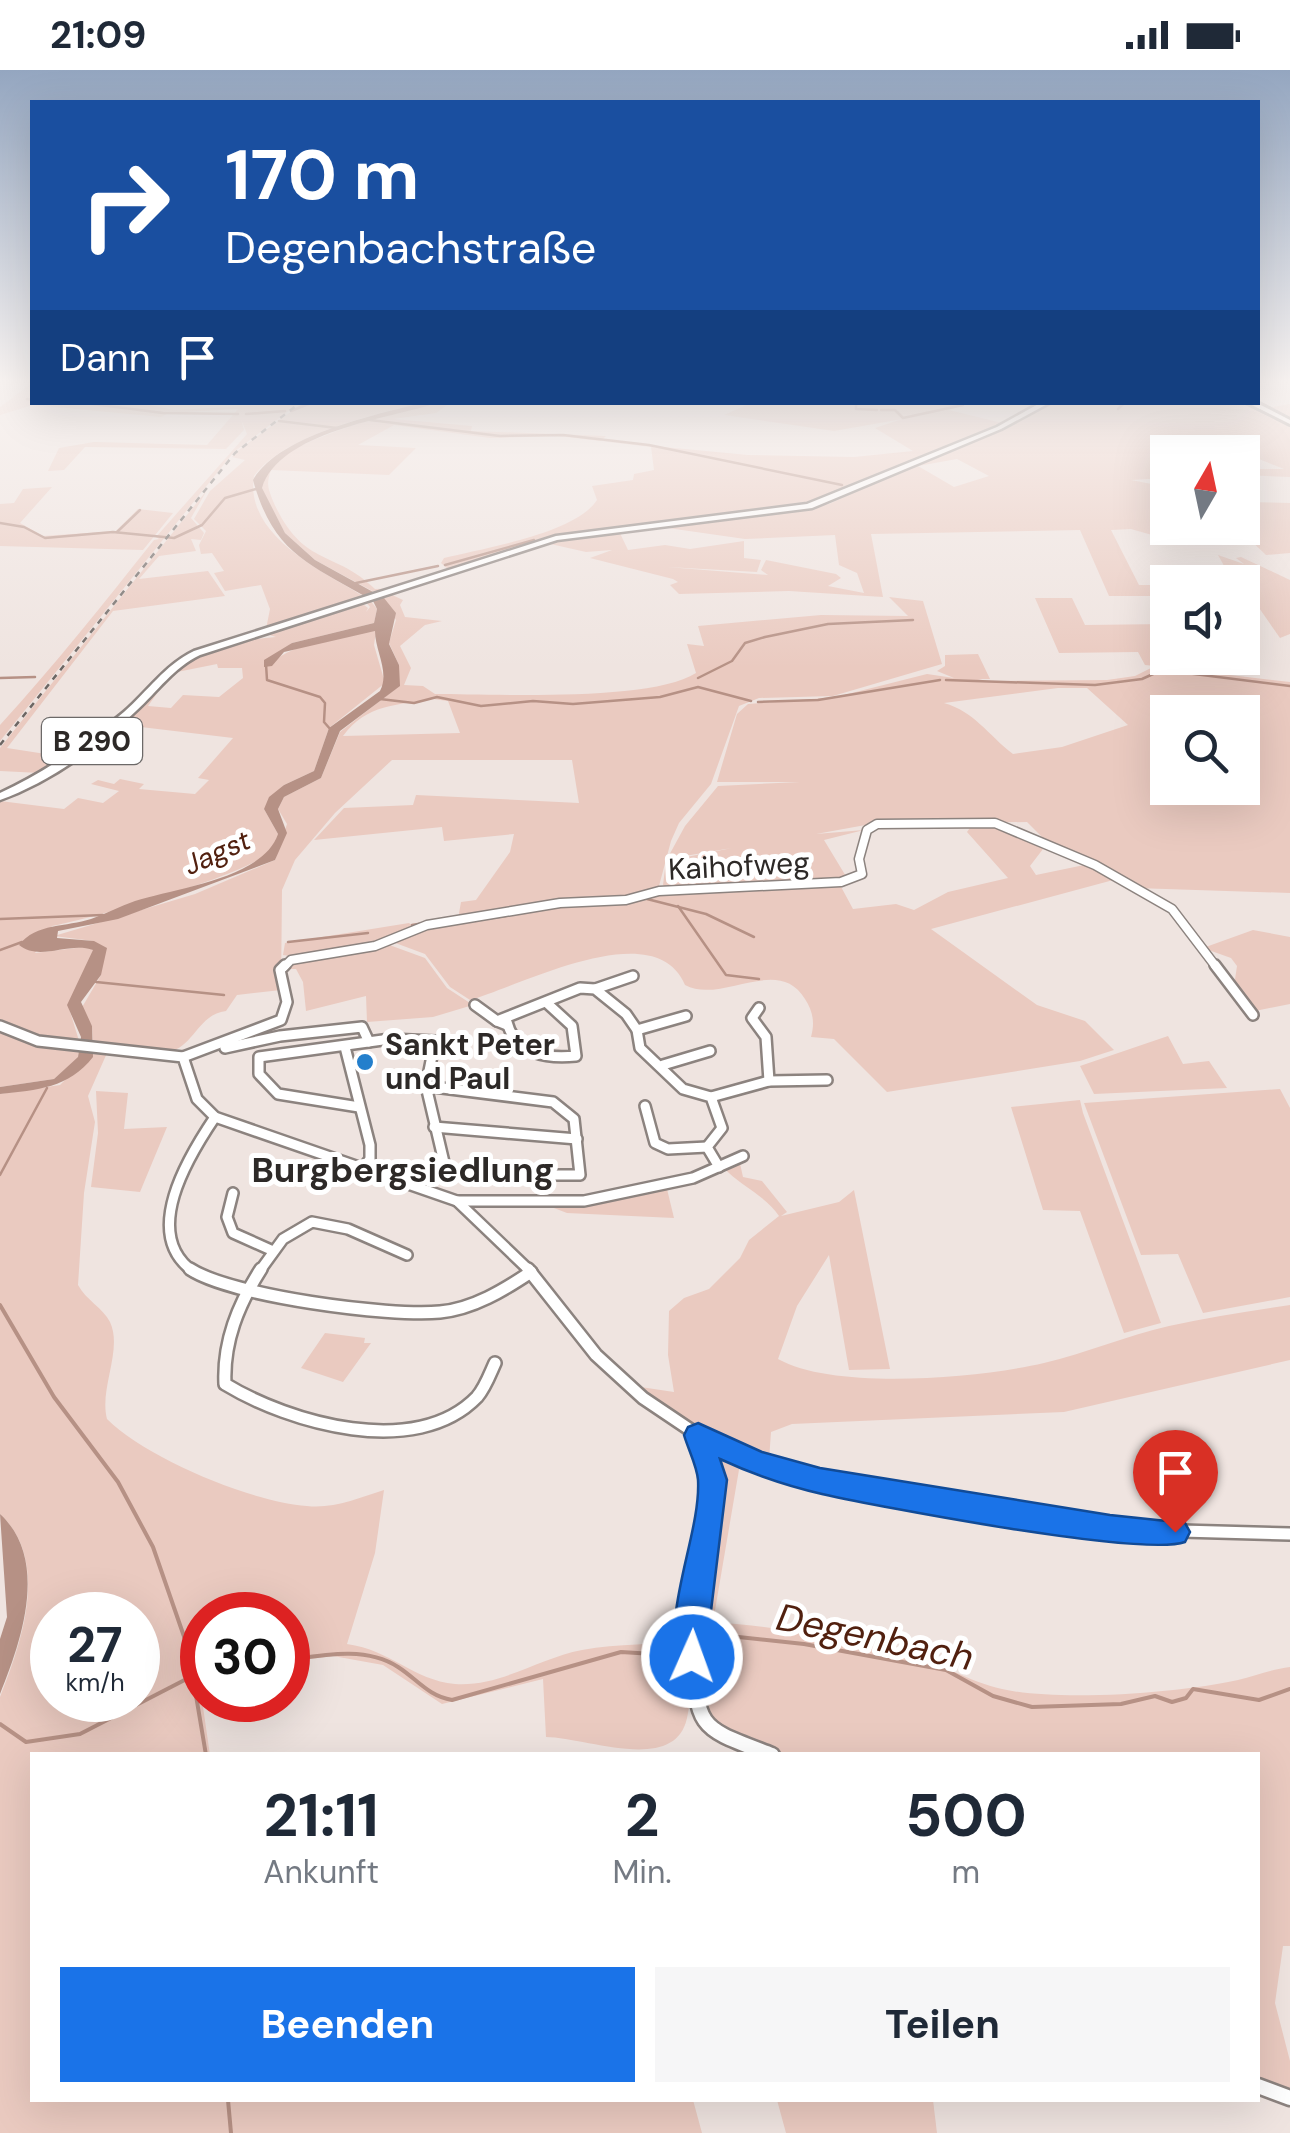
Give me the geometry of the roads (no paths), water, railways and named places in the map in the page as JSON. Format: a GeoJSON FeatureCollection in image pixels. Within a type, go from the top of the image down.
{"type":"FeatureCollection","features":[{"type":"Feature","properties":{"kind":"main road","name":"B 290"},"geometry":{"type":"LineString","coordinates":[[0,797],[48,772],[127,715],[171,668],[197,654],[571,535],[710,522],[809,506],[884,475]]}},
{"type":"Feature","properties":{"kind":"street","name":"Kaihofweg"},"geometry":{"type":"LineString","coordinates":[[183,1058],[281,1020],[287,1002],[280,970],[291,960],[375,946],[426,925],[560,903],[626,900],[659,890],[841,882],[862,874],[859,859],[867,830],[877,824],[995,823],[1108,871],[1172,909],[1252,1015]]}},
{"type":"Feature","properties":{"kind":"street"},"geometry":{"type":"LineString","coordinates":[[504,1021],[580,988],[596,989],[633,976]]}},
{"type":"Feature","properties":{"kind":"street"},"geometry":{"type":"LineString","coordinates":[[596,989],[626,1014],[636,1030],[640,1048],[684,1089],[711,1096],[770,1081],[827,1080]]}},
{"type":"Feature","properties":{"kind":"street"},"geometry":{"type":"LineString","coordinates":[[475,1005],[504,1021],[517,1046],[576,1056],[572,1026],[548,1004]]}},
{"type":"Feature","properties":{"kind":"street"},"geometry":{"type":"LineString","coordinates":[[759,1008],[752,1018],[766,1037],[770,1081]]}},
{"type":"Feature","properties":{"kind":"street"},"geometry":{"type":"LineString","coordinates":[[636,1030],[686,1016]]}},
{"type":"Feature","properties":{"kind":"street"},"geometry":{"type":"LineString","coordinates":[[0,1026],[38,1040],[183,1058],[280,1036],[362,1027],[368,1042]]}},
{"type":"Feature","properties":{"kind":"street"},"geometry":{"type":"LineString","coordinates":[[359,1107],[278,1094],[259,1074],[258,1057],[368,1042],[435,1041],[426,1086],[447,1175]]}},
{"type":"Feature","properties":{"kind":"street"},"geometry":{"type":"LineString","coordinates":[[345,1047],[370,1145],[370,1159],[362,1169]]}},
{"type":"Feature","properties":{"kind":"street"},"geometry":{"type":"LineString","coordinates":[[663,1066],[710,1052]]}},
{"type":"Feature","properties":{"kind":"street"},"geometry":{"type":"LineString","coordinates":[[183,1058],[196,1100],[215,1116],[402,1185],[457,1201],[584,1201],[693,1178],[743,1156]]}},
{"type":"Feature","properties":{"kind":"street"},"geometry":{"type":"LineString","coordinates":[[402,1185],[447,1175],[574,1178],[581,1171],[574,1119],[553,1102],[426,1086]]}},
{"type":"Feature","properties":{"kind":"street"},"geometry":{"type":"LineString","coordinates":[[711,1096],[722,1128],[708,1141],[708,1147],[719,1167]]}},
{"type":"Feature","properties":{"kind":"street"},"geometry":{"type":"LineString","coordinates":[[644,1106],[655,1143],[668,1149],[708,1147]]}},
{"type":"Feature","properties":{"kind":"street"},"geometry":{"type":"LineString","coordinates":[[215,1116],[179,1182],[168,1242],[176,1258],[209,1280],[396,1310],[440,1312],[499,1294],[531,1272]]}},
{"type":"Feature","properties":{"kind":"street"},"geometry":{"type":"LineString","coordinates":[[434,1127],[577,1140]]}},
{"type":"Feature","properties":{"kind":"street"},"geometry":{"type":"LineString","coordinates":[[232,1192],[226,1208],[231,1232],[241,1242],[271,1250]]}},
{"type":"Feature","properties":{"kind":"street"},"geometry":{"type":"LineString","coordinates":[[457,1201],[531,1272],[596,1355],[643,1398],[698,1435],[756,1462],[859,1488],[1110,1529],[1290,1534]]}},
{"type":"Feature","properties":{"kind":"street"},"geometry":{"type":"LineString","coordinates":[[407,1255],[314,1222],[294,1228],[271,1250],[252,1288],[224,1353],[225,1384],[252,1404],[321,1422],[372,1428],[441,1424],[478,1401],[496,1363]]}},
{"type":"Feature","properties":{"kind":"street"},"geometry":{"type":"LineString","coordinates":[[698,1435],[712,1480],[692,1631],[696,1710],[714,1733],[764,1752]]}},
{"type":"Feature","properties":{"kind":"street"},"geometry":{"type":"LineString","coordinates":[[1260,2087],[1290,2098]]}},
{"type":"Feature","properties":{"kind":"waterway"},"geometry":{"type":"LineString","coordinates":[[795,475],[842,485]]}},
{"type":"Feature","properties":{"kind":"waterway"},"geometry":{"type":"LineString","coordinates":[[0,523],[24,527],[45,538],[113,532],[174,538],[202,525],[225,498],[256,489]]}},
{"type":"Feature","properties":{"kind":"waterway"},"geometry":{"type":"LineString","coordinates":[[117,532],[140,510]]}},
{"type":"Feature","properties":{"kind":"waterway"},"geometry":{"type":"LineString","coordinates":[[445,565],[534,540]]}},
{"type":"Feature","properties":{"kind":"waterway"},"geometry":{"type":"LineString","coordinates":[[356,583],[438,566]]}},
{"type":"Feature","properties":{"kind":"waterway"},"geometry":{"type":"LineString","coordinates":[[698,678],[732,661],[745,643],[765,637],[828,624],[913,620]]}},
{"type":"Feature","properties":{"kind":"waterway"},"geometry":{"type":"LineString","coordinates":[[266,664],[267,680],[320,697],[325,703],[324,722],[331,730]]}},
{"type":"Feature","properties":{"kind":"waterway"},"geometry":{"type":"LineString","coordinates":[[946,680],[1095,685],[1142,679],[1162,670],[1290,686]]}},
{"type":"Feature","properties":{"kind":"waterway"},"geometry":{"type":"LineString","coordinates":[[0,678],[35,677]]}},
{"type":"Feature","properties":{"kind":"waterway"},"geometry":{"type":"LineString","coordinates":[[758,702],[818,700],[940,680]]}},
{"type":"Feature","properties":{"kind":"waterway"},"geometry":{"type":"LineString","coordinates":[[380,699],[414,703],[437,697],[481,706],[533,701],[573,704],[660,697],[698,687],[751,701]]}},
{"type":"Feature","properties":{"kind":"waterway"},"geometry":{"type":"LineString","coordinates":[[647,899],[679,907]]}},
{"type":"Feature","properties":{"kind":"waterway"},"geometry":{"type":"LineString","coordinates":[[679,907],[706,914],[754,937]]}},
{"type":"Feature","properties":{"kind":"waterway"},"geometry":{"type":"LineString","coordinates":[[679,907],[726,975],[759,979]]}},
{"type":"Feature","properties":{"kind":"waterway"},"geometry":{"type":"LineString","coordinates":[[0,919],[103,915]]}},
{"type":"Feature","properties":{"kind":"waterway"},"geometry":{"type":"LineString","coordinates":[[484,919],[506,916]]}},
{"type":"Feature","properties":{"kind":"waterway"},"geometry":{"type":"LineString","coordinates":[[412,925],[424,923]]}},
{"type":"Feature","properties":{"kind":"waterway"},"geometry":{"type":"LineString","coordinates":[[288,942],[368,933]]}},
{"type":"Feature","properties":{"kind":"waterway"},"geometry":{"type":"LineString","coordinates":[[0,950],[22,942]]}},
{"type":"Feature","properties":{"kind":"waterway"},"geometry":{"type":"LineString","coordinates":[[96,982],[224,995]]}},
{"type":"Feature","properties":{"kind":"waterway"},"geometry":{"type":"LineString","coordinates":[[0,1175],[47,1088]]}},
{"type":"Feature","properties":{"kind":"waterway"},"geometry":{"type":"LineString","coordinates":[[0,1305],[54,1397],[118,1482],[153,1547],[180,1625]]}},
{"type":"Feature","properties":{"kind":"waterway","name":"Degenbach"},"geometry":{"type":"LineString","coordinates":[[698,1652],[711,1634],[804,1644],[946,1670],[993,1696],[1032,1707],[1121,1704],[1155,1696],[1172,1702],[1186,1698],[1193,1689],[1259,1700],[1290,1689]]}},
{"type":"Feature","properties":{"kind":"waterway","name":"Degenbach"},"geometry":{"type":"LineString","coordinates":[[310,1657],[358,1654],[386,1660],[436,1695],[452,1700],[621,1652],[686,1656]]}},
{"type":"Feature","properties":{"kind":"waterway","name":"Degenbach"},"geometry":{"type":"LineString","coordinates":[[0,1724],[26,1742],[80,1734],[180,1682]]}},
{"type":"Feature","properties":{"kind":"waterway"},"geometry":{"type":"LineString","coordinates":[[200,1722],[205,1752]]}},
{"type":"Feature","properties":{"kind":"waterway"},"geometry":{"type":"LineString","coordinates":[[228,2102],[231,2133]]}},
{"type":"Feature","properties":{"kind":"railway"},"geometry":{"type":"LineString","coordinates":[[0,745],[217,475]]}},
{"type":"Feature","properties":{"kind":"place","name":"Sankt Peter und Paul"},"geometry":{"type":"Point","coordinates":[365,1062]}},
{"type":"Feature","properties":{"kind":"district","name":"Burgbergsiedlung"},"geometry":{"type":"Point","coordinates":[403,1170]}},
{"type":"Feature","properties":{"kind":"water label","name":"Jagst"},"geometry":{"type":"Point","coordinates":[217,852]}}]}
